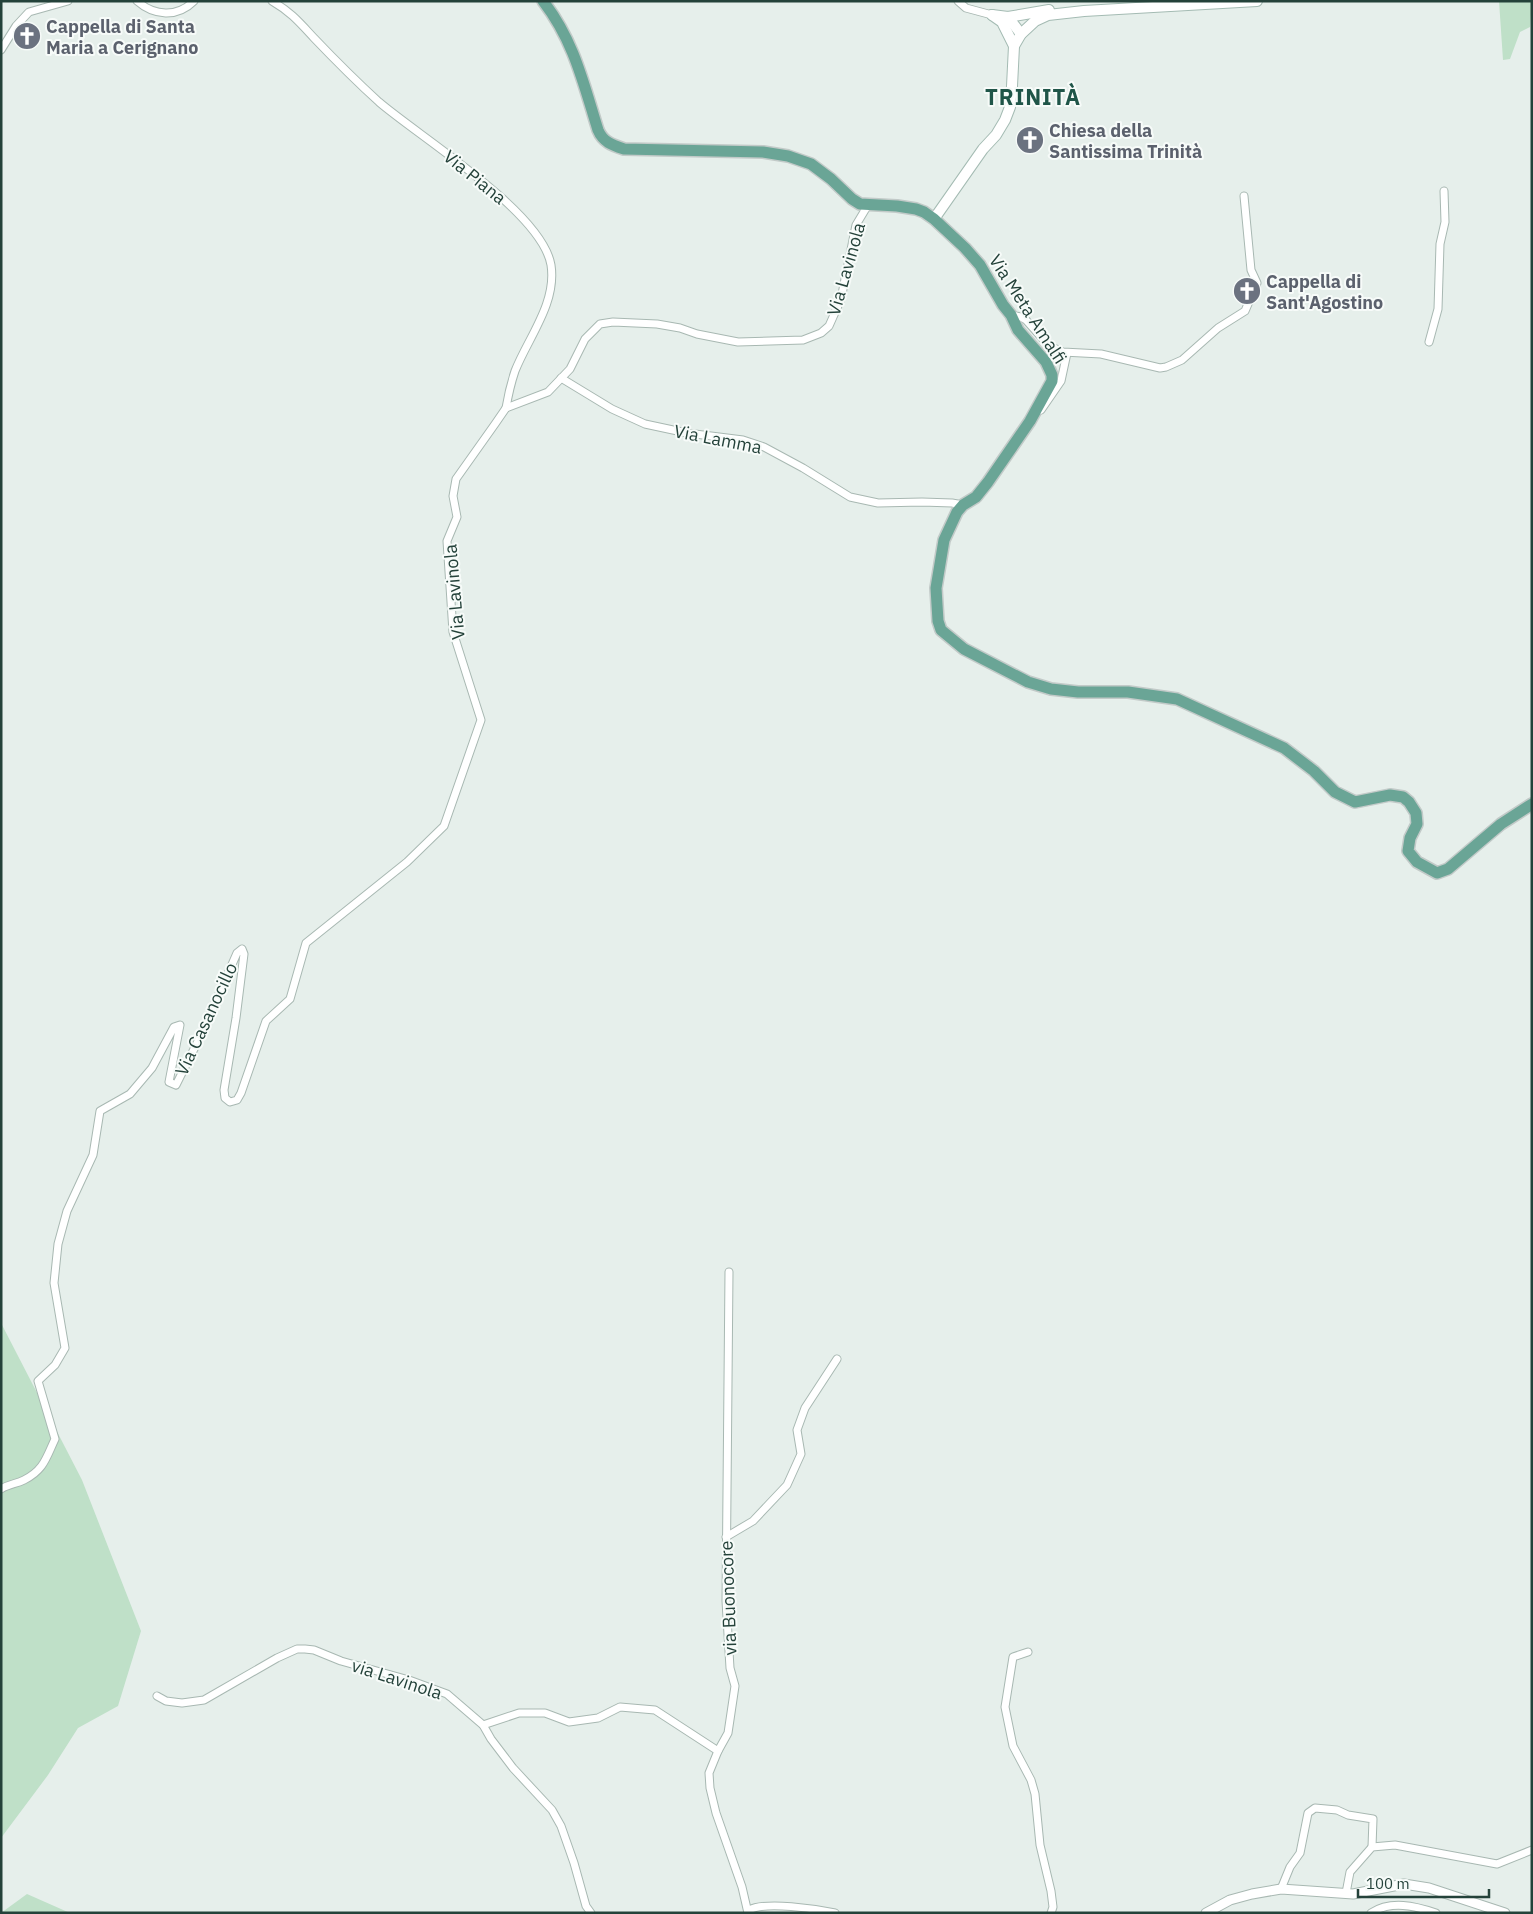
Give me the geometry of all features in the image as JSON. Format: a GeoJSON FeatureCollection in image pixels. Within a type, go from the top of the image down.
{"type":"FeatureCollection","features":[{"type":"Feature","properties":{"kind":"main road","name":"Via Meta Amalfi"},"geometry":{"type":"LineString","coordinates":[[542,1],[555,17],[571,45],[600,136],[609,144],[624,149],[762,152],[788,156],[811,164],[831,179],[852,199],[868,205],[897,206],[924,212],[965,248],[980,265],[1003,305],[1011,314],[1018,330],[1046,362],[1052,375],[1052,381],[1033,415],[988,482],[976,496],[957,512],[944,540],[936,588],[938,621],[941,630],[964,650],[1028,682],[1051,689],[1078,692],[1128,692],[1177,699],[1284,748],[1314,771],[1334,792],[1342,797],[1355,802],[1390,796],[1403,797],[1409,802],[1416,813],[1417,824],[1410,838],[1408,851],[1417,862],[1436,873],[1448,869],[1501,824],[1532,804]]}},
{"type":"Feature","properties":{"kind":"main road"},"geometry":{"type":"LineString","coordinates":[[934,219],[982,149],[996,135],[1004,120],[1010,107],[1014,46],[1028,26],[1041,18],[1084,10],[1257,1]]}},
{"type":"Feature","properties":{"kind":"main road"},"geometry":{"type":"LineString","coordinates":[[992,15],[1008,17],[1072,7],[1084,10]]}},
{"type":"Feature","properties":{"kind":"main road"},"geometry":{"type":"LineString","coordinates":[[992,15],[1002,22],[1014,46]]}},
{"type":"Feature","properties":{"kind":"main road"},"geometry":{"type":"LineString","coordinates":[[1008,17],[1021,34]]}},
{"type":"Feature","properties":{"kind":"street"},"geometry":{"type":"LineString","coordinates":[[1,50],[16,26],[29,12],[68,1]]}},
{"type":"Feature","properties":{"kind":"street"},"geometry":{"type":"LineString","coordinates":[[137,1],[147,10],[179,12],[186,9],[194,1]]}},
{"type":"Feature","properties":{"kind":"street","name":"Via Piana"},"geometry":{"type":"LineString","coordinates":[[272,1],[288,10],[299,20],[380,102],[465,168],[511,207],[542,242],[551,264],[550,291],[546,308],[515,372],[506,408]]}},
{"type":"Feature","properties":{"kind":"street"},"geometry":{"type":"LineString","coordinates":[[958,1],[966,8],[992,15]]}},
{"type":"Feature","properties":{"kind":"street"},"geometry":{"type":"LineString","coordinates":[[1429,342],[1438,309],[1440,244],[1445,222],[1444,191]]}},
{"type":"Feature","properties":{"kind":"street"},"geometry":{"type":"LineString","coordinates":[[1011,314],[1026,320],[1048,344],[1068,353],[1101,354],[1150,366],[1166,367],[1182,360],[1218,328],[1245,311],[1256,283],[1251,270],[1244,196]]}},
{"type":"Feature","properties":{"kind":"street","name":"Via Lavinola"},"geometry":{"type":"LineString","coordinates":[[230,1102],[237,1100],[241,1093],[266,1021],[290,999],[306,942],[407,862],[444,826],[481,720],[453,632],[447,541],[457,517],[453,496],[456,479],[506,408],[548,392],[570,369],[585,339],[600,324],[613,322],[672,326],[738,342],[803,340],[822,333],[829,326],[841,299],[856,225],[868,205]]}},
{"type":"Feature","properties":{"kind":"street"},"geometry":{"type":"LineString","coordinates":[[1033,415],[1042,409],[1059,386],[1068,353]]}},
{"type":"Feature","properties":{"kind":"street","name":"Via Lamma"},"geometry":{"type":"LineString","coordinates":[[561,378],[612,409],[645,424],[687,433],[743,440],[764,447],[850,497],[878,503],[929,502],[963,505]]}},
{"type":"Feature","properties":{"kind":"street","name":"Via Casanocillo"},"geometry":{"type":"LineString","coordinates":[[1,1489],[10,1484],[23,1481],[41,1469],[55,1439],[38,1381],[55,1365],[65,1348],[54,1283],[58,1244],[67,1211],[93,1155],[100,1111],[130,1094],[152,1068],[174,1027],[180,1026],[169,1082],[176,1085],[202,1033],[237,954],[242,950],[244,954],[236,1018],[224,1090],[226,1098],[230,1102]]}},
{"type":"Feature","properties":{"kind":"street","name":"via Buonocore"},"geometry":{"type":"LineString","coordinates":[[729,1272],[726,1600],[730,1668],[736,1686],[728,1733],[708,1773],[716,1813],[749,1911]]}},
{"type":"Feature","properties":{"kind":"street"},"geometry":{"type":"LineString","coordinates":[[726,1537],[753,1521],[787,1485],[801,1454],[797,1430],[805,1408],[837,1358]]}},
{"type":"Feature","properties":{"kind":"street","name":"via Lavinola"},"geometry":{"type":"LineString","coordinates":[[157,1696],[166,1701],[182,1704],[204,1700],[277,1658],[297,1649],[314,1650],[341,1661],[409,1680],[447,1694],[483,1725],[491,1740],[513,1768],[552,1810],[561,1826],[586,1906],[591,1913]]}},
{"type":"Feature","properties":{"kind":"street"},"geometry":{"type":"LineString","coordinates":[[1028,1652],[1014,1657],[1005,1707],[1013,1746],[1032,1780],[1040,1845],[1051,1891],[1053,1907],[1051,1913]]}},
{"type":"Feature","properties":{"kind":"street"},"geometry":{"type":"LineString","coordinates":[[483,1725],[519,1713],[546,1713],[568,1722],[598,1718],[620,1707],[655,1710],[718,1751]]}},
{"type":"Feature","properties":{"kind":"street"},"geometry":{"type":"LineString","coordinates":[[1281,1889],[1290,1867],[1300,1852],[1308,1813],[1315,1808],[1337,1810],[1348,1815],[1373,1819],[1372,1847],[1350,1872],[1346,1893]]}},
{"type":"Feature","properties":{"kind":"street"},"geometry":{"type":"LineString","coordinates":[[1372,1847],[1395,1845],[1497,1864],[1532,1850]]}},
{"type":"Feature","properties":{"kind":"street"},"geometry":{"type":"LineString","coordinates":[[1206,1913],[1230,1900],[1281,1889],[1353,1894],[1404,1884],[1429,1888],[1505,1913]]}},
{"type":"Feature","properties":{"kind":"street"},"geometry":{"type":"LineString","coordinates":[[1213,1913],[1230,1900]]}},
{"type":"Feature","properties":{"kind":"street"},"geometry":{"type":"LineString","coordinates":[[749,1911],[754,1907],[766,1905],[817,1909],[835,1913]]}},
{"type":"Feature","properties":{"kind":"street"},"geometry":{"type":"LineString","coordinates":[[1371,1913],[1387,1906],[1402,1905],[1418,1907],[1436,1913]]}},
{"type":"Feature","properties":{"kind":"green space"},"geometry":{"type":"Polygon","coordinates":[[[1499,1],[1532,1],[1530,27],[1520,32],[1510,59],[1503,60],[1499,1]]]}},
{"type":"Feature","properties":{"kind":"green space"},"geometry":{"type":"Polygon","coordinates":[[[1,1323],[82,1480],[141,1631],[118,1706],[78,1728],[48,1775],[1,1838],[1,1323]]]}},
{"type":"Feature","properties":{"kind":"green space"},"geometry":{"type":"Polygon","coordinates":[[[27,1894],[70,1913],[1,1913],[27,1894]]]}},
{"type":"Feature","properties":{"kind":"place","name":"Cappella di Santa Maria a Cerignano"},"geometry":{"type":"Point","coordinates":[27,36]}},
{"type":"Feature","properties":{"kind":"place","name":"Chiesa della Santissima Trinità"},"geometry":{"type":"Point","coordinates":[1030,140]}},
{"type":"Feature","properties":{"kind":"place","name":"Cappella di Sant'Agostino"},"geometry":{"type":"Point","coordinates":[1247,291]}},
{"type":"Feature","properties":{"kind":"district","name":"TRINITÀ"},"geometry":{"type":"Point","coordinates":[1033,96]}}]}
